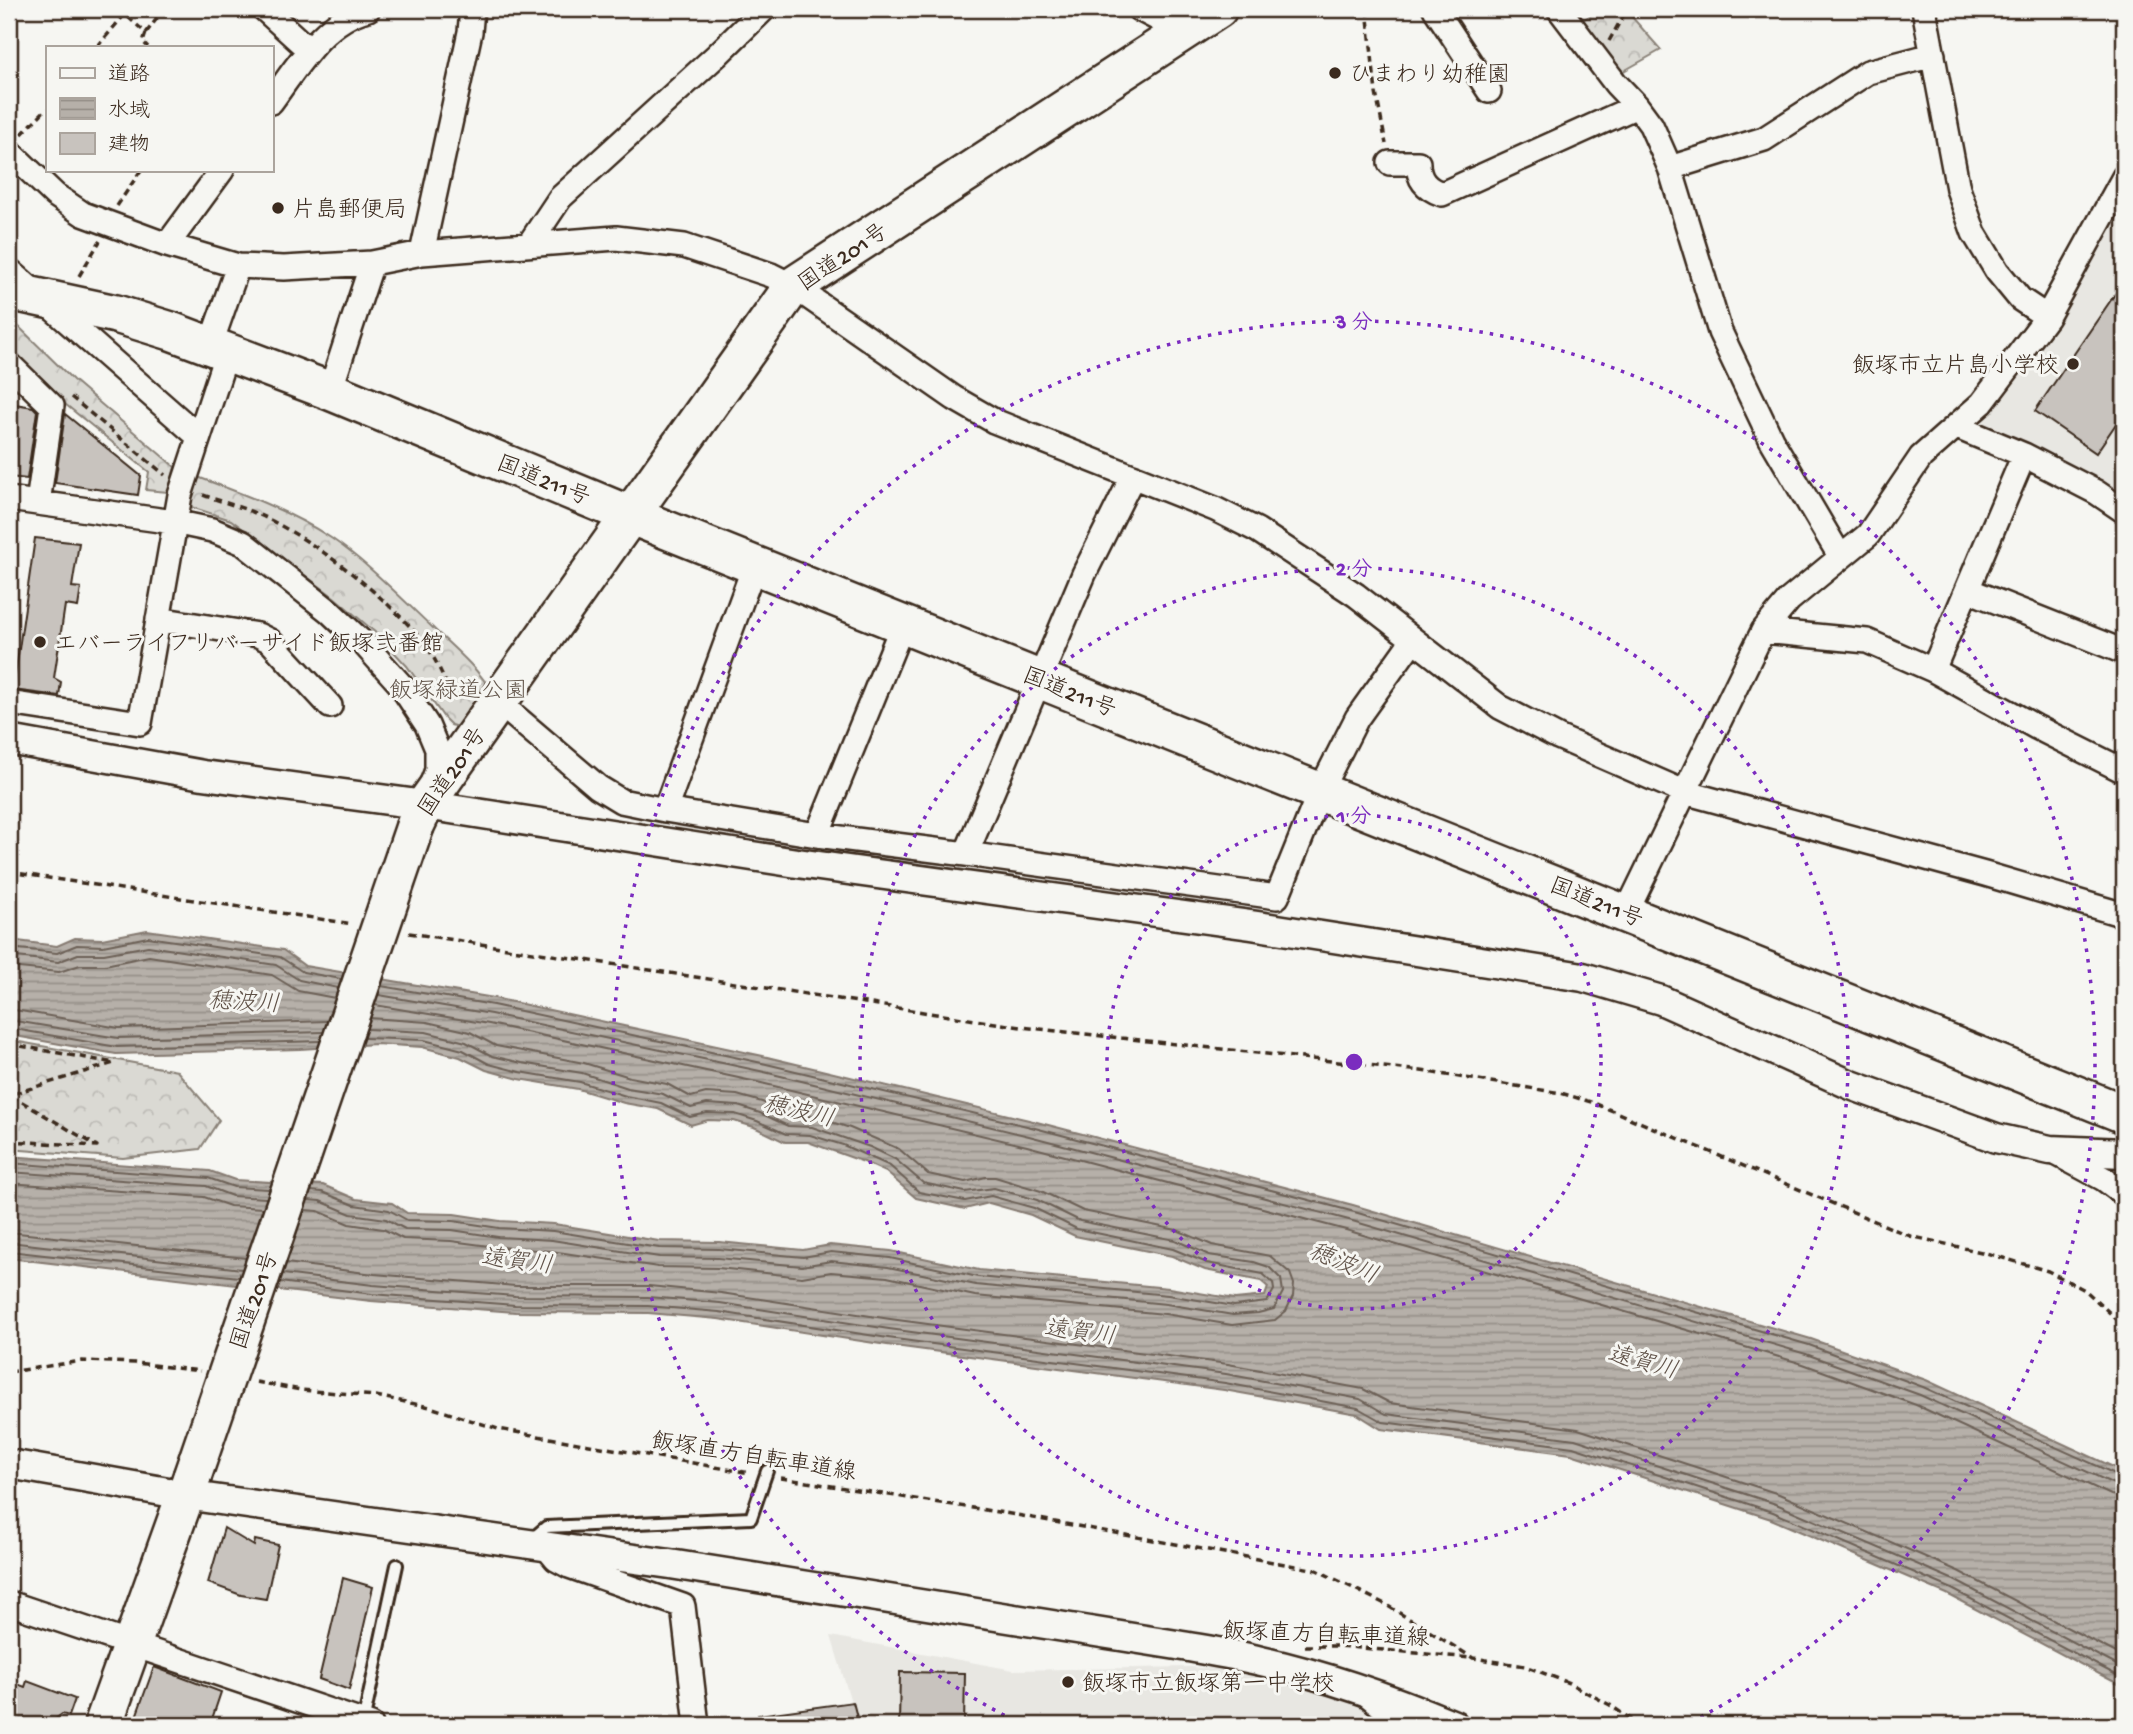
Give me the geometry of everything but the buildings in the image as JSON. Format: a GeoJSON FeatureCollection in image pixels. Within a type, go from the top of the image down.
{"type":"FeatureCollection","features":[{"type":"Feature","properties":{"kind":"highway","name":"国道201号"},"geometry":{"type":"LineString","coordinates":[[103,1725],[189,1486],[420,816],[793,286],[1218,9]]}},
{"type":"Feature","properties":{"kind":"highway","name":"国道211号"},"geometry":{"type":"LineString","coordinates":[[23,294],[116,313],[330,391],[632,516],[2124,1114]]}},
{"type":"Feature","properties":{"kind":"street"},"geometry":{"type":"LineString","coordinates":[[264,9],[309,50]]}},
{"type":"Feature","properties":{"kind":"street"},"geometry":{"type":"LineString","coordinates":[[273,99],[309,50],[346,18],[368,9]]}},
{"type":"Feature","properties":{"kind":"street"},"geometry":{"type":"LineString","coordinates":[[422,253],[470,32],[472,9]]}},
{"type":"Feature","properties":{"kind":"street"},"geometry":{"type":"LineString","coordinates":[[530,243],[560,198],[764,9]]}},
{"type":"Feature","properties":{"kind":"street"},"geometry":{"type":"LineString","coordinates":[[1139,9],[1170,25],[1179,34]]}},
{"type":"Feature","properties":{"kind":"street"},"geometry":{"type":"LineString","coordinates":[[1559,9],[1616,85],[1651,125],[1670,169],[1720,332],[1771,439],[1840,556]]}},
{"type":"Feature","properties":{"kind":"street"},"geometry":{"type":"LineString","coordinates":[[1924,9],[1958,189],[1974,233],[1997,271],[2020,299],[2046,317]]}},
{"type":"Feature","properties":{"kind":"street"},"geometry":{"type":"LineString","coordinates":[[1440,11],[1489,92]]}},
{"type":"Feature","properties":{"kind":"street"},"geometry":{"type":"LineString","coordinates":[[1670,169],[1764,139],[1868,72],[1933,55]]}},
{"type":"Feature","properties":{"kind":"street"},"geometry":{"type":"LineString","coordinates":[[1390,163],[1418,163],[1418,174],[1430,190],[1442,194],[1637,106]]}},
{"type":"Feature","properties":{"kind":"street"},"geometry":{"type":"LineString","coordinates":[[14,145],[55,195],[83,214],[167,245],[238,266],[284,268],[372,263],[422,253],[616,238],[684,246],[771,275],[793,286],[954,398],[994,421],[1214,509],[1257,530],[1356,595],[1500,707],[1558,737],[1684,792],[1972,870],[2124,915]]}},
{"type":"Feature","properties":{"kind":"street"},"geometry":{"type":"LineString","coordinates":[[167,245],[221,172]]}},
{"type":"Feature","properties":{"kind":"street"},"geometry":{"type":"LineString","coordinates":[[1626,913],[1763,631],[1789,600],[1868,535],[1921,457],[1982,403],[2046,317],[2124,177]]}},
{"type":"Feature","properties":{"kind":"street"},"geometry":{"type":"LineString","coordinates":[[330,391],[372,263]]}},
{"type":"Feature","properties":{"kind":"street"},"geometry":{"type":"LineString","coordinates":[[9,703],[140,723],[174,522],[198,436],[238,266]]}},
{"type":"Feature","properties":{"kind":"street"},"geometry":{"type":"LineString","coordinates":[[9,270],[23,294],[198,436]]}},
{"type":"Feature","properties":{"kind":"street"},"geometry":{"type":"LineString","coordinates":[[9,365],[52,406],[38,503]]}},
{"type":"Feature","properties":{"kind":"street"},"geometry":{"type":"LineString","coordinates":[[1957,427],[2024,455],[2096,492],[2124,511]]}},
{"type":"Feature","properties":{"kind":"street"},"geometry":{"type":"LineString","coordinates":[[1933,670],[2024,455]]}},
{"type":"Feature","properties":{"kind":"street"},"geometry":{"type":"LineString","coordinates":[[966,854],[1084,574],[1133,476]]}},
{"type":"Feature","properties":{"kind":"street"},"geometry":{"type":"LineString","coordinates":[[9,499],[174,522],[212,530],[243,543],[329,611],[365,645],[400,684],[427,724],[438,749],[437,770],[420,816]]}},
{"type":"Feature","properties":{"kind":"street"},"geometry":{"type":"LineString","coordinates":[[665,810],[755,564]]}},
{"type":"Feature","properties":{"kind":"street"},"geometry":{"type":"LineString","coordinates":[[1968,590],[2124,652]]}},
{"type":"Feature","properties":{"kind":"street"},"geometry":{"type":"LineString","coordinates":[[158,619],[258,635],[270,641],[330,706]]}},
{"type":"Feature","properties":{"kind":"street"},"geometry":{"type":"LineString","coordinates":[[817,835],[903,624]]}},
{"type":"Feature","properties":{"kind":"street"},"geometry":{"type":"LineString","coordinates":[[1763,631],[1867,641],[1933,670],[2036,727],[2124,771]]}},
{"type":"Feature","properties":{"kind":"street"},"geometry":{"type":"LineString","coordinates":[[498,702],[598,787],[621,801],[817,835],[1277,897],[1320,791],[1357,718],[1412,641]]}},
{"type":"Feature","properties":{"kind":"street"},"geometry":{"type":"LineString","coordinates":[[9,740],[420,816],[797,863],[1251,925],[1583,978],[1661,1000],[1851,1085],[1996,1138],[2050,1150],[2124,1153]]}},
{"type":"Feature","properties":{"kind":"street"},"geometry":{"type":"LineString","coordinates":[[2050,1150],[2104,1179],[2124,1194]]}},
{"type":"Feature","properties":{"kind":"street"},"geometry":{"type":"LineString","coordinates":[[9,1464],[189,1486],[536,1546],[670,1564],[1177,1645],[1260,1660],[1319,1676],[1454,1725]]}},
{"type":"Feature","properties":{"kind":"street"},"geometry":{"type":"LineString","coordinates":[[536,1546],[569,1566],[683,1606],[697,1725]]}},
{"type":"Feature","properties":{"kind":"street"},"geometry":{"type":"LineString","coordinates":[[9,1603],[365,1725]]}},
{"type":"Feature","properties":{"kind":"street"},"geometry":{"type":"LineString","coordinates":[[1362,1690],[1405,1725]]}},
{"type":"Feature","properties":{"kind":"lane"},"geometry":{"type":"LineString","coordinates":[[536,1546],[546,1528],[751,1518],[767,1473]]}},
{"type":"Feature","properties":{"kind":"lane"},"geometry":{"type":"LineString","coordinates":[[365,1725],[397,1565]]}},
{"type":"Feature","properties":{"kind":"path"},"geometry":{"type":"LineString","coordinates":[[119,9],[146,33]]}},
{"type":"Feature","properties":{"kind":"path"},"geometry":{"type":"LineString","coordinates":[[147,46],[143,42],[146,33],[164,9]]}},
{"type":"Feature","properties":{"kind":"path"},"geometry":{"type":"LineString","coordinates":[[1367,9],[1376,93],[1390,163]]}},
{"type":"Feature","properties":{"kind":"path"},"geometry":{"type":"LineString","coordinates":[[1598,61],[1627,9]]}},
{"type":"Feature","properties":{"kind":"path"},"geometry":{"type":"LineString","coordinates":[[98,46],[125,14]]}},
{"type":"Feature","properties":{"kind":"path"},"geometry":{"type":"LineString","coordinates":[[14,145],[46,108]]}},
{"type":"Feature","properties":{"kind":"path"},"geometry":{"type":"LineString","coordinates":[[79,277],[110,217],[140,172]]}},
{"type":"Feature","properties":{"kind":"path"},"geometry":{"type":"LineString","coordinates":[[63,390],[167,476],[165,496],[194,492],[263,516],[312,545],[369,588],[422,640],[439,666],[450,692]]}},
{"type":"Feature","properties":{"kind":"path"},"geometry":{"type":"LineString","coordinates":[[9,872],[354,925]]}},
{"type":"Feature","properties":{"kind":"path"},"geometry":{"type":"LineString","coordinates":[[408,933],[1021,1027],[1421,1071],[1561,1093],[1594,1103],[1910,1236],[1986,1253],[2048,1271],[2085,1290],[2124,1326]]}},
{"type":"Feature","properties":{"kind":"path"},"geometry":{"type":"LineString","coordinates":[[9,1044],[114,1063],[9,1095]]}},
{"type":"Feature","properties":{"kind":"path"},"geometry":{"type":"LineString","coordinates":[[9,1095],[97,1146],[9,1141]]}},
{"type":"Feature","properties":{"kind":"path"},"geometry":{"type":"LineString","coordinates":[[9,1372],[82,1361],[137,1363],[207,1373]]}},
{"type":"Feature","properties":{"kind":"path","name":"飯塚直方自転車道線"},"geometry":{"type":"LineString","coordinates":[[247,1380],[301,1390],[376,1396],[430,1407],[498,1429],[1017,1515],[1317,1570],[1383,1603],[1474,1658]]}},
{"type":"Feature","properties":{"kind":"path","name":"飯塚直方自転車道線"},"geometry":{"type":"LineString","coordinates":[[1298,1646],[1339,1646],[1474,1658],[1525,1666],[1569,1683],[1610,1705],[1639,1725]]}},
{"type":"Feature","properties":{"kind":"shaded area","name":"飯塚市立片島小学校"},"geometry":{"type":"Polygon","coordinates":[[[2124,198],[2124,504],[1972,426],[2124,198]]]}},
{"type":"Feature","properties":{"kind":"shaded area","name":"飯塚市立飯塚第一中学校"},"geometry":{"type":"Polygon","coordinates":[[[831,1636],[1013,1670],[1191,1667],[1255,1672],[1326,1692],[1378,1715],[1392,1725],[858,1725],[831,1636]]]}},
{"type":"Feature","properties":{"kind":"green space"},"geometry":{"type":"Polygon","coordinates":[[[1600,9],[1625,9],[1661,50],[1620,73],[1583,20],[1600,9]]]}},
{"type":"Feature","properties":{"kind":"green space"},"geometry":{"type":"Polygon","coordinates":[[[9,317],[73,380],[175,467],[168,492],[146,490],[149,472],[60,400],[9,354],[9,317]]]}},
{"type":"Feature","properties":{"kind":"green space","name":"飯塚緑道公園"},"geometry":{"type":"Polygon","coordinates":[[[195,476],[265,503],[315,528],[358,558],[396,592],[470,664],[490,689],[461,728],[451,725],[445,719],[407,666],[377,634],[334,597],[231,520],[185,505],[195,476]]]}},
{"type":"Feature","properties":{"kind":"green space"},"geometry":{"type":"Polygon","coordinates":[[[9,1040],[177,1071],[219,1120],[200,1149],[123,1158],[9,1149],[9,1040]]]}},
{"type":"Feature","properties":{"kind":"water"},"geometry":{"type":"Polygon","coordinates":[[[147,930],[283,950],[305,966],[494,998],[763,1056],[1033,1121],[1353,1205],[1811,1339],[1926,1380],[2124,1472],[2124,1687],[1947,1594],[1771,1519],[1571,1454],[1381,1429],[1357,1414],[1224,1390],[887,1345],[718,1319],[648,1313],[515,1312],[371,1301],[9,1258],[9,1156],[210,1171],[235,1180],[323,1185],[356,1199],[392,1203],[407,1213],[454,1214],[500,1221],[554,1224],[659,1241],[719,1242],[803,1250],[830,1245],[891,1251],[979,1270],[1169,1288],[1235,1299],[1265,1296],[1268,1287],[1261,1281],[1205,1270],[1172,1256],[1075,1236],[1031,1215],[989,1203],[965,1209],[916,1198],[886,1172],[864,1162],[808,1142],[785,1142],[734,1121],[708,1120],[691,1125],[658,1109],[624,1103],[578,1089],[519,1079],[486,1070],[460,1057],[422,1047],[376,1044],[116,1054],[9,1035],[9,940],[57,946],[75,938],[102,939],[147,930]]]}},
{"type":"Feature","properties":{"kind":"place","name":"ひまわり幼稚園"},"geometry":{"type":"Point","coordinates":[1335,73]}},
{"type":"Feature","properties":{"kind":"place","name":"片島郵便局"},"geometry":{"type":"Point","coordinates":[278,208]}},
{"type":"Feature","properties":{"kind":"place","name":"飯塚市立片島小学校"},"geometry":{"type":"Point","coordinates":[2073,364]}},
{"type":"Feature","properties":{"kind":"place","name":"エバーライフリバーサイド飯塚弐番館"},"geometry":{"type":"Point","coordinates":[40,642]}},
{"type":"Feature","properties":{"kind":"place","name":"飯塚市立飯塚第一中学校"},"geometry":{"type":"Point","coordinates":[1068,1682]}},
{"type":"Feature","properties":{"kind":"water label","name":"穂波川"},"geometry":{"type":"Point","coordinates":[244,1001]}},
{"type":"Feature","properties":{"kind":"water label","name":"穂波川"},"geometry":{"type":"Point","coordinates":[799,1110]}},
{"type":"Feature","properties":{"kind":"water label","name":"遠賀川"},"geometry":{"type":"Point","coordinates":[517,1260]}},
{"type":"Feature","properties":{"kind":"water label","name":"穂波川"},"geometry":{"type":"Point","coordinates":[1344,1262]}},
{"type":"Feature","properties":{"kind":"water label","name":"遠賀川"},"geometry":{"type":"Point","coordinates":[1080,1331]}},
{"type":"Feature","properties":{"kind":"water label","name":"遠賀川"},"geometry":{"type":"Point","coordinates":[1643,1361]}}]}
